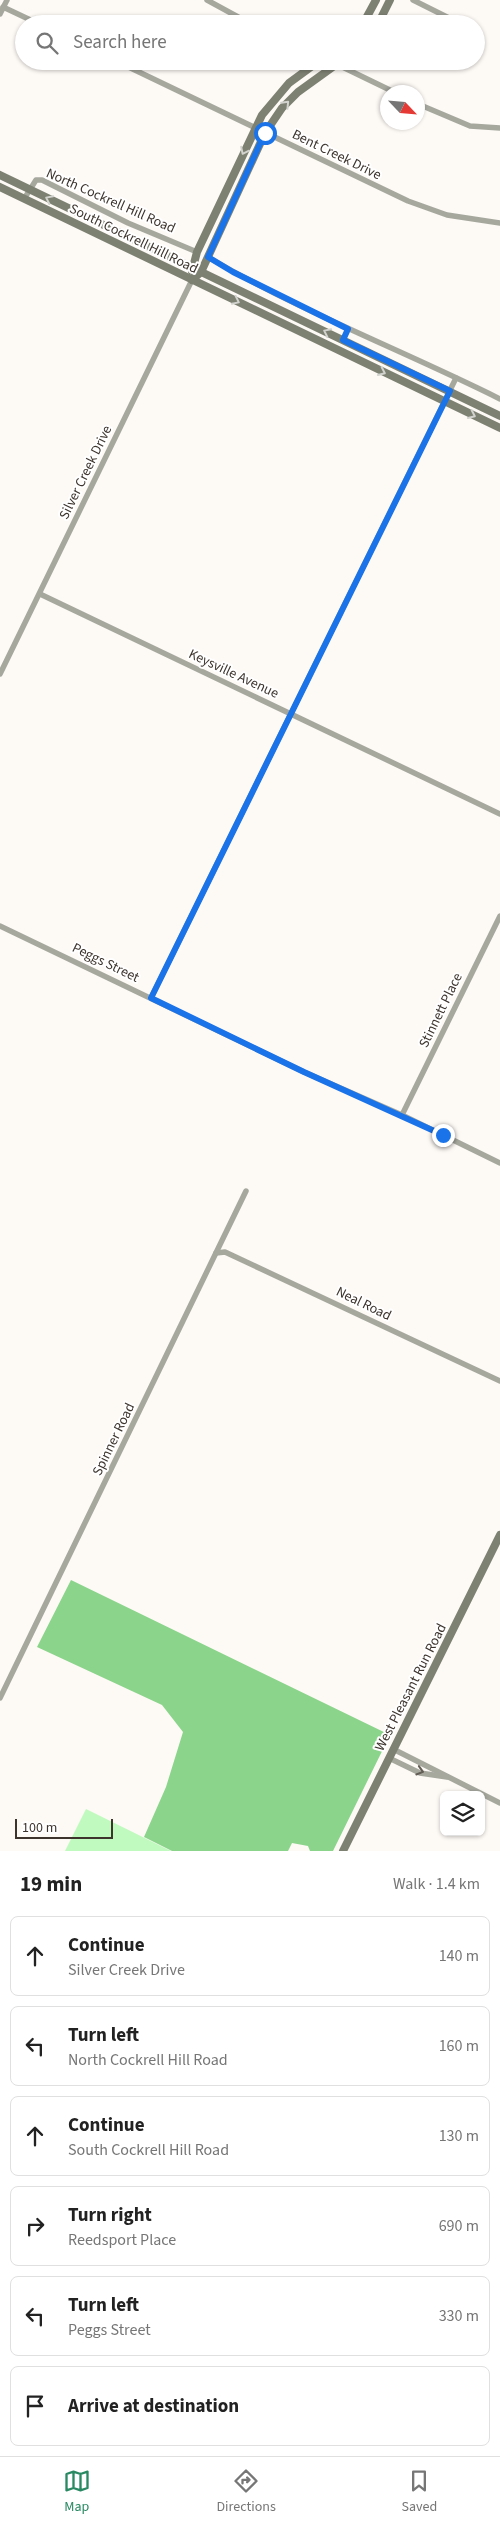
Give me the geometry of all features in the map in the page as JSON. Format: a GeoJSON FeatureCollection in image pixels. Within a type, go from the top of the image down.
{"type":"FeatureCollection","features":[{"type":"Feature","properties":{"kind":"main road"},"geometry":{"type":"LineString","coordinates":[[368,15],[376,0]]}},
{"type":"Feature","properties":{"kind":"main road"},"geometry":{"type":"LineString","coordinates":[[382,15],[390,0]]}},
{"type":"Feature","properties":{"kind":"main road","name":"Silver Creek Drive"},"geometry":{"type":"LineString","coordinates":[[192,280],[192,268],[197,252],[255,129],[270,104],[281,92],[308,70]]}},
{"type":"Feature","properties":{"kind":"main road","name":"Silver Creek Drive"},"geometry":{"type":"LineString","coordinates":[[192,280],[201,272],[265,133],[282,108],[298,92],[326,70]]}},
{"type":"Feature","properties":{"kind":"main road","name":"South Cockrell Hill Road"},"geometry":{"type":"LineString","coordinates":[[0,176],[500,416]]}},
{"type":"Feature","properties":{"kind":"main road","name":"South Cockrell Hill Road"},"geometry":{"type":"LineString","coordinates":[[0,187],[500,428]]}},
{"type":"Feature","properties":{"kind":"main road","name":"West Pleasant Run Road"},"geometry":{"type":"LineString","coordinates":[[343,1851],[500,1535]]}},
{"type":"Feature","properties":{"kind":"street"},"geometry":{"type":"LineString","coordinates":[[0,14],[6,0]]}},
{"type":"Feature","properties":{"kind":"street"},"geometry":{"type":"LineString","coordinates":[[207,0],[234,15]]}},
{"type":"Feature","properties":{"kind":"street"},"geometry":{"type":"LineString","coordinates":[[413,0],[443,15]]}},
{"type":"Feature","properties":{"kind":"street"},"geometry":{"type":"LineString","coordinates":[[3,7],[20,15]]}},
{"type":"Feature","properties":{"kind":"street","name":"Bent Creek Drive"},"geometry":{"type":"LineString","coordinates":[[134,70],[423,208],[468,220],[500,223]]}},
{"type":"Feature","properties":{"kind":"street"},"geometry":{"type":"LineString","coordinates":[[351,70],[380,85]]}},
{"type":"Feature","properties":{"kind":"street"},"geometry":{"type":"LineString","coordinates":[[425,108],[444,117],[470,126],[500,128]]}},
{"type":"Feature","properties":{"kind":"street","name":"North Cockrell Hill Road"},"geometry":{"type":"LineString","coordinates":[[24,199],[36,180],[42,180],[128,223],[197,252]]}},
{"type":"Feature","properties":{"kind":"street"},"geometry":{"type":"LineString","coordinates":[[208,257],[233,272],[348,329],[500,400]]}},
{"type":"Feature","properties":{"kind":"street","name":"Silver Creek Drive"},"geometry":{"type":"LineString","coordinates":[[0,674],[192,280]]}},
{"type":"Feature","properties":{"kind":"street"},"geometry":{"type":"LineString","coordinates":[[343,340],[348,329]]}},
{"type":"Feature","properties":{"kind":"street"},"geometry":{"type":"LineString","coordinates":[[151,998],[456,378]]}},
{"type":"Feature","properties":{"kind":"street","name":"Keysville Avenue"},"geometry":{"type":"LineString","coordinates":[[40,594],[500,814]]}},
{"type":"Feature","properties":{"kind":"street","name":"Stinnett Place"},"geometry":{"type":"LineString","coordinates":[[402,1115],[500,916]]}},
{"type":"Feature","properties":{"kind":"street","name":"Peggs Street"},"geometry":{"type":"LineString","coordinates":[[0,926],[304,1072],[402,1115],[500,1162]]}},
{"type":"Feature","properties":{"kind":"street","name":"Spinner Road"},"geometry":{"type":"LineString","coordinates":[[0,1698],[246,1190]]}},
{"type":"Feature","properties":{"kind":"street","name":"Neal Road"},"geometry":{"type":"LineString","coordinates":[[216,1253],[225,1252],[279,1276],[500,1381]]}},
{"type":"Feature","properties":{"kind":"street"},"geometry":{"type":"LineString","coordinates":[[393,1749],[500,1802]]}},
{"type":"Feature","properties":{"kind":"street"},"geometry":{"type":"LineString","coordinates":[[389,1758],[420,1772],[454,1778]]}},
{"type":"Feature","properties":{"kind":"green space"},"geometry":{"type":"Polygon","coordinates":[[[71,1580],[390,1735],[333,1851],[310,1851],[308,1846],[292,1843],[288,1851],[172,1851],[144,1837],[166,1787],[183,1732],[162,1705],[37,1647],[71,1580]]]}},
{"type":"Feature","properties":{"kind":"green space"},"geometry":{"type":"Polygon","coordinates":[[[86,1809],[171,1851],[65,1851],[86,1809]]]}},
{"type":"Feature","properties":{"kind":"route"},"geometry":{"type":"LineString","coordinates":[[265,133],[208,257],[233,272],[348,329],[343,340],[450,391],[151,998],[304,1072],[443,1135]]}}]}
